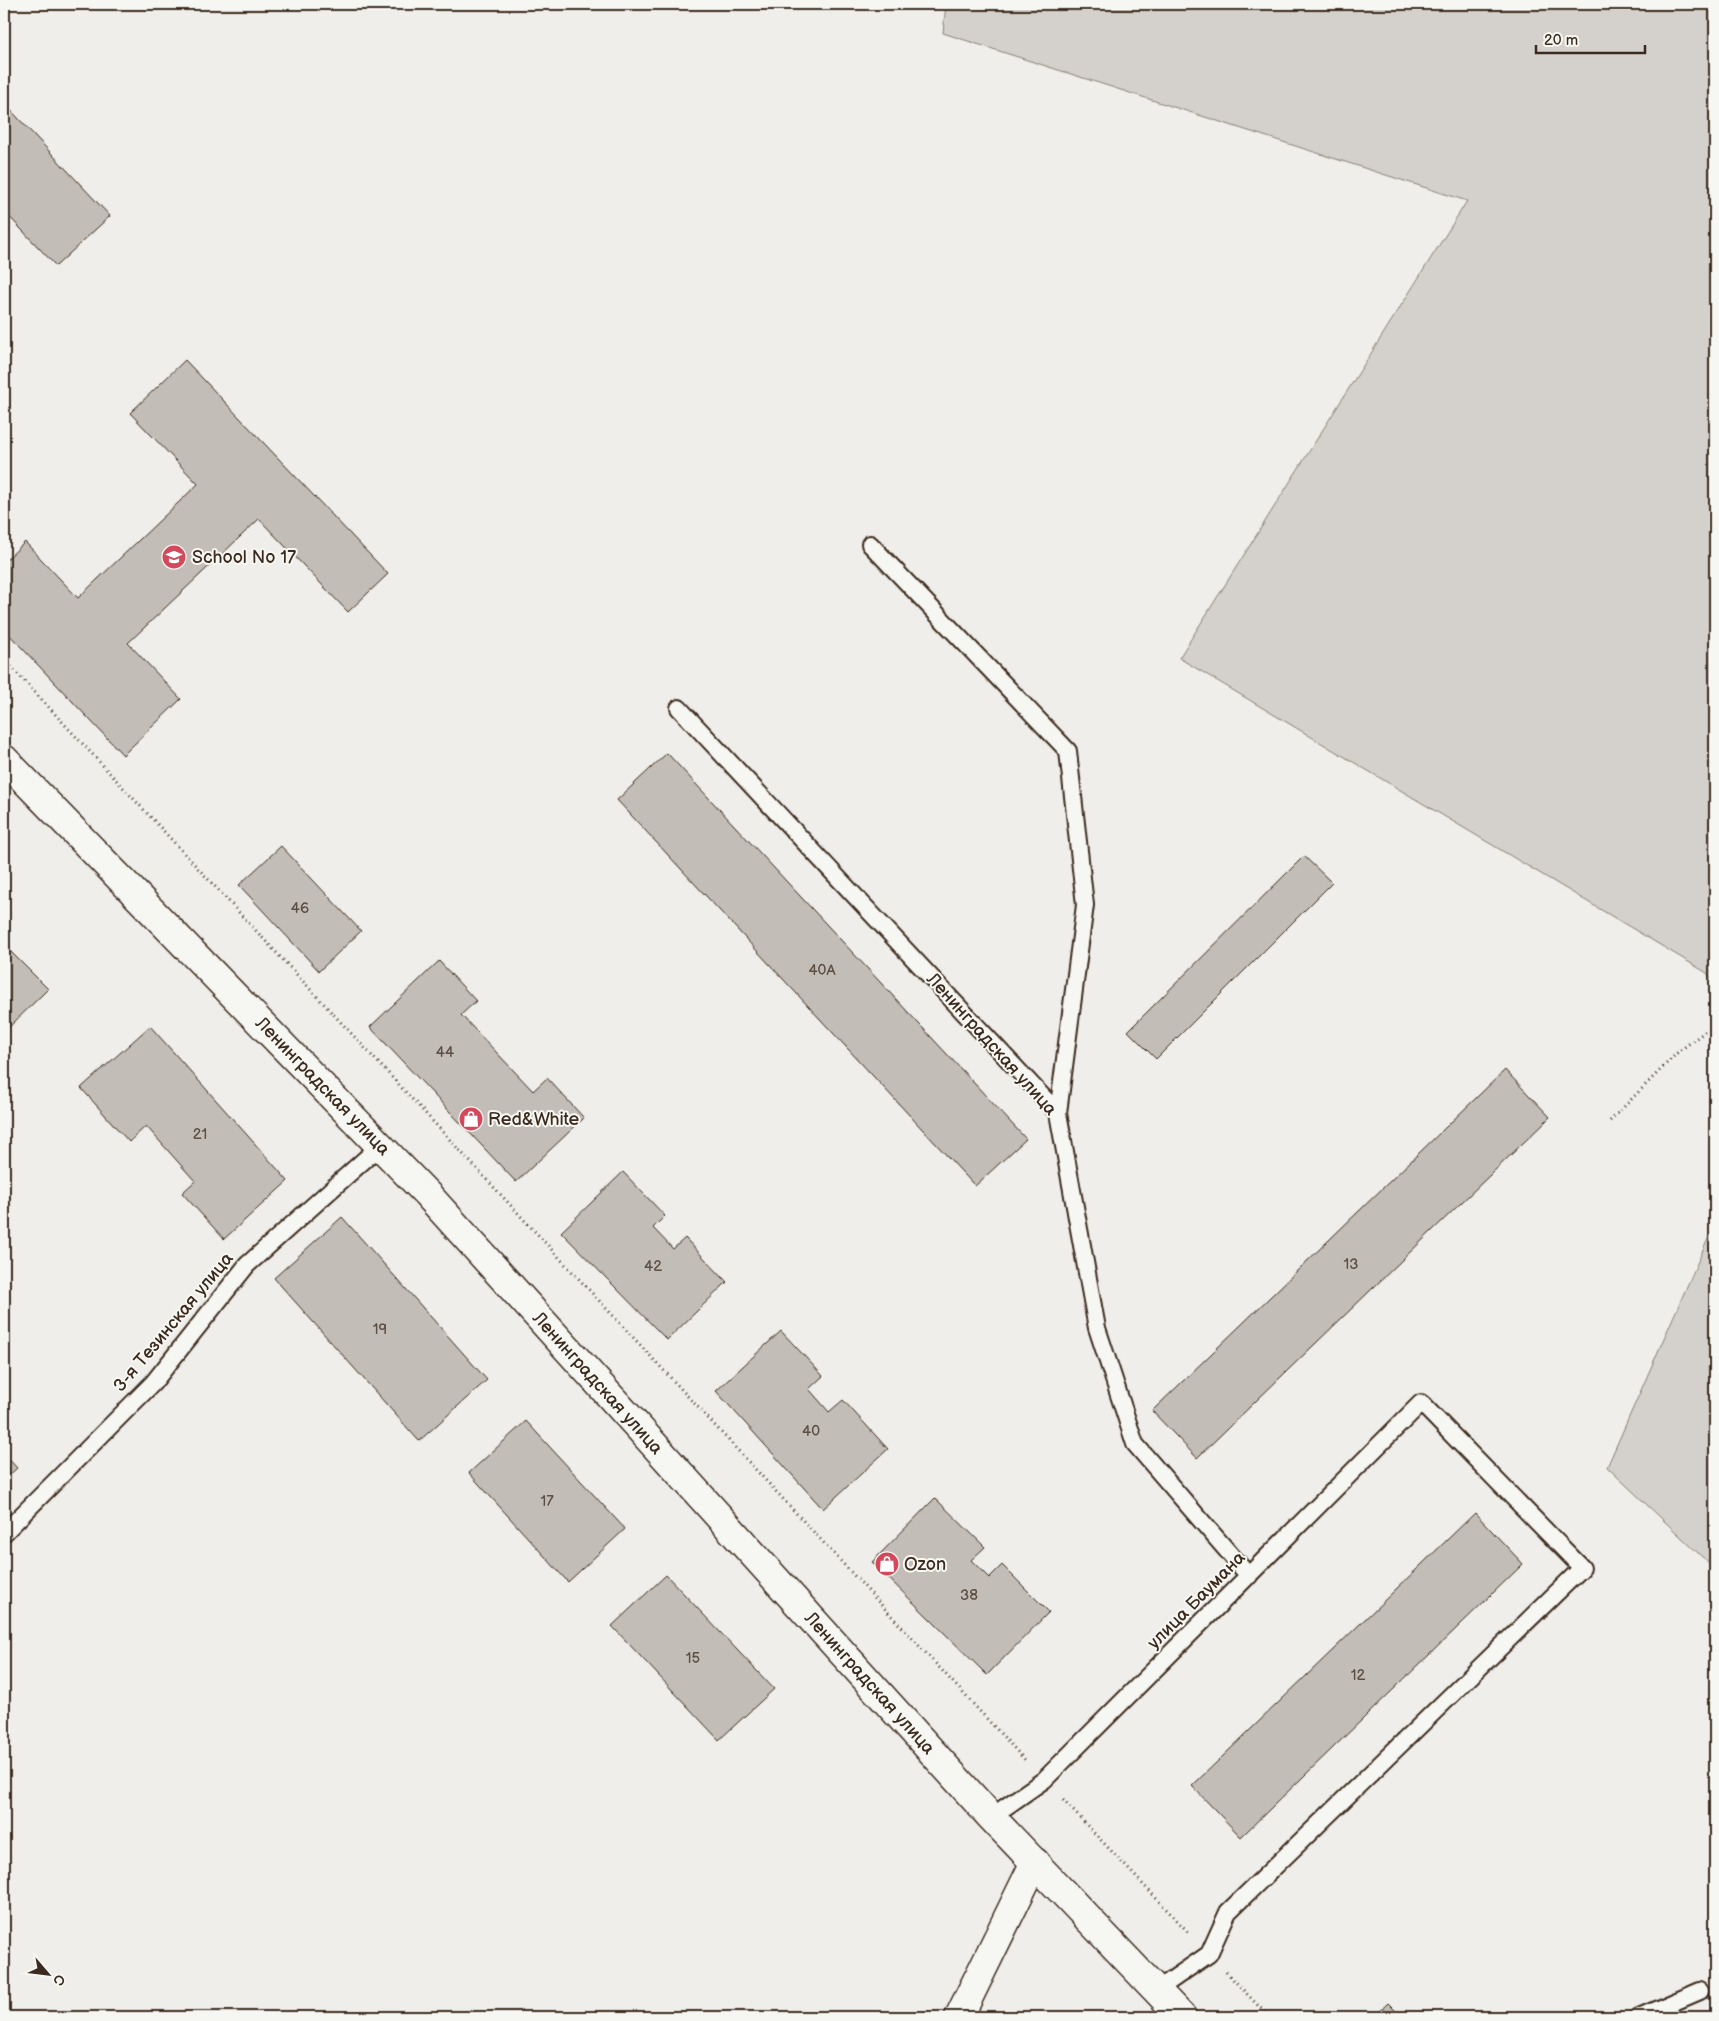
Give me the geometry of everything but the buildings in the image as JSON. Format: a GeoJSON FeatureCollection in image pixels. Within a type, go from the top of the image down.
{"type":"FeatureCollection","features":[{"type":"Feature","properties":{"kind":"main road","name":"Ленинградская улица"},"geometry":{"type":"LineString","coordinates":[[4,759],[381,1145],[991,1817],[1182,2017]]}},
{"type":"Feature","properties":{"kind":"main road"},"geometry":{"type":"LineString","coordinates":[[959,2017],[1035,1862]]}},
{"type":"Feature","properties":{"kind":"lane"},"geometry":{"type":"LineString","coordinates":[[870,544],[1068,750],[1085,905],[1058,1113]]}},
{"type":"Feature","properties":{"kind":"lane","name":"Ленинградская улица"},"geometry":{"type":"LineString","coordinates":[[678,708],[1058,1113],[1097,1328],[1135,1444],[1248,1576]]}},
{"type":"Feature","properties":{"kind":"lane","name":"3-я Тезинская улица"},"geometry":{"type":"LineString","coordinates":[[4,1533],[153,1383],[247,1265],[381,1145]]}},
{"type":"Feature","properties":{"kind":"lane","name":"улица Баумана"},"geometry":{"type":"LineString","coordinates":[[991,1817],[1044,1780],[1421,1403],[1582,1568],[1228,1912],[1209,1954]]}},
{"type":"Feature","properties":{"kind":"lane"},"geometry":{"type":"LineString","coordinates":[[1157,1990],[1209,1954]]}},
{"type":"Feature","properties":{"kind":"lane"},"geometry":{"type":"LineString","coordinates":[[1639,2017],[1700,1991]]}},
{"type":"Feature","properties":{"kind":"path"},"geometry":{"type":"LineString","coordinates":[[4,659],[1044,1780],[1269,2017]]}},
{"type":"Feature","properties":{"kind":"path"},"geometry":{"type":"LineString","coordinates":[[1610,1121],[1678,1052],[1715,1024]]}},
{"type":"Feature","properties":{"kind":"shaded area"},"geometry":{"type":"Polygon","coordinates":[[[946,4],[1715,4],[1715,984],[1707,973],[1179,658],[1467,201],[943,33],[946,4]]]}},
{"type":"Feature","properties":{"kind":"shaded area"},"geometry":{"type":"Polygon","coordinates":[[[1715,1223],[1715,1569],[1607,1467],[1715,1223]]]}},
{"type":"Feature","properties":{"kind":"place","name":"School No 17"},"geometry":{"type":"Point","coordinates":[174,557]}},
{"type":"Feature","properties":{"kind":"place","name":"Red&White"},"geometry":{"type":"Point","coordinates":[471,1119]}},
{"type":"Feature","properties":{"kind":"place","name":"Ozon"},"geometry":{"type":"Point","coordinates":[887,1564]}}]}
